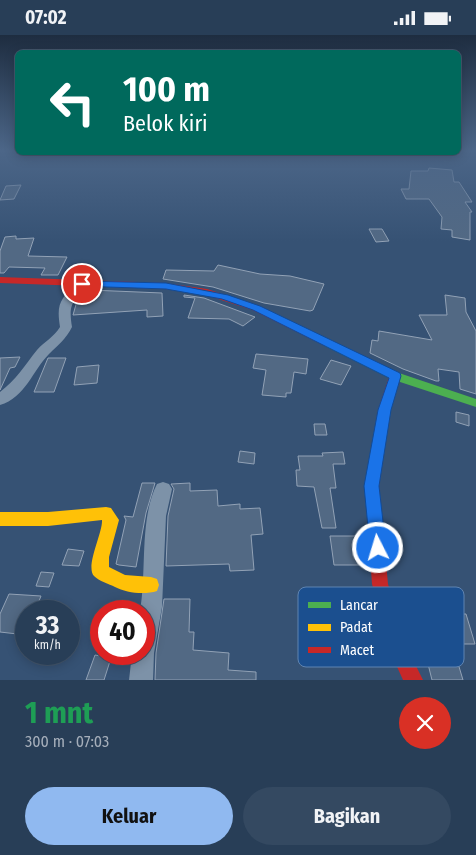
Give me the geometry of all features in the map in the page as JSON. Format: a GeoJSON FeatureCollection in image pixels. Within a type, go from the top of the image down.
{"type":"FeatureCollection","features":[{"type":"Feature","properties":{"kind":"street"},"geometry":{"type":"LineString","coordinates":[[0,280],[166,286],[224,297],[256,308],[395,376],[476,403]]}},
{"type":"Feature","properties":{"kind":"street"},"geometry":{"type":"LineString","coordinates":[[0,400],[17,387],[30,373],[43,352],[59,339],[66,327],[63,310],[65,303],[82,284]]}},
{"type":"Feature","properties":{"kind":"street"},"geometry":{"type":"LineString","coordinates":[[381,587],[372,486],[384,410],[395,376]]}},
{"type":"Feature","properties":{"kind":"street"},"geometry":{"type":"LineString","coordinates":[[151,600],[157,516],[163,489]]}},
{"type":"Feature","properties":{"kind":"street"},"geometry":{"type":"LineString","coordinates":[[0,519],[48,519],[106,513],[111,520],[101,557],[100,571],[113,581],[126,584],[151,585]]}},
{"type":"Feature","properties":{"kind":"street"},"geometry":{"type":"LineString","coordinates":[[141,680],[142,665]]}},
{"type":"Feature","properties":{"kind":"street"},"geometry":{"type":"LineString","coordinates":[[407,667],[413,680]]}},
{"type":"Feature","properties":{"kind":"building"},"geometry":{"type":"Polygon","coordinates":[[[410,180],[454,180],[454,182],[459,182],[472,202],[465,202],[472,212],[470,212],[470,240],[452,237],[452,230],[441,229],[442,217],[429,199],[406,199],[401,189],[409,189],[410,180]]]}},
{"type":"Feature","properties":{"kind":"building"},"geometry":{"type":"Polygon","coordinates":[[[21,185],[14,199],[0,200],[6,186],[21,185]]]}},
{"type":"Feature","properties":{"kind":"building"},"geometry":{"type":"Polygon","coordinates":[[[369,229],[382,229],[389,241],[376,242],[369,229]]]}},
{"type":"Feature","properties":{"kind":"building"},"geometry":{"type":"Polygon","coordinates":[[[16,236],[16,239],[34,238],[28,256],[67,257],[58,275],[41,275],[45,268],[9,267],[4,273],[0,273],[0,251],[5,237],[16,236]]]}},
{"type":"Feature","properties":{"kind":"building"},"geometry":{"type":"Polygon","coordinates":[[[218,265],[260,274],[290,276],[324,284],[313,310],[310,311],[264,303],[213,287],[163,279],[166,270],[214,271],[218,265]]]}},
{"type":"Feature","properties":{"kind":"building"},"geometry":{"type":"Polygon","coordinates":[[[90,290],[162,293],[163,316],[147,317],[147,310],[73,315],[77,301],[88,300],[90,290]]]}},
{"type":"Feature","properties":{"kind":"building"},"geometry":{"type":"Polygon","coordinates":[[[184,295],[204,298],[255,317],[243,326],[229,319],[188,318],[195,298],[184,297],[184,295]]]}},
{"type":"Feature","properties":{"kind":"building"},"geometry":{"type":"Polygon","coordinates":[[[445,295],[465,298],[466,312],[476,331],[476,394],[460,389],[459,372],[438,369],[439,381],[436,381],[403,369],[370,353],[372,340],[378,341],[379,331],[432,340],[419,315],[447,315],[445,295]]]}},
{"type":"Feature","properties":{"kind":"building"},"geometry":{"type":"Polygon","coordinates":[[[256,354],[308,359],[306,374],[294,372],[291,393],[286,393],[286,397],[262,395],[266,370],[253,368],[256,354]]]}},
{"type":"Feature","properties":{"kind":"building"},"geometry":{"type":"Polygon","coordinates":[[[20,357],[15,367],[10,368],[0,390],[0,358],[20,357]]]}},
{"type":"Feature","properties":{"kind":"building"},"geometry":{"type":"Polygon","coordinates":[[[48,358],[66,358],[54,392],[34,392],[48,358]]]}},
{"type":"Feature","properties":{"kind":"building"},"geometry":{"type":"Polygon","coordinates":[[[331,360],[351,366],[341,385],[320,379],[331,360]]]}},
{"type":"Feature","properties":{"kind":"building"},"geometry":{"type":"Polygon","coordinates":[[[99,365],[97,383],[74,385],[77,367],[99,365]]]}},
{"type":"Feature","properties":{"kind":"building"},"geometry":{"type":"Polygon","coordinates":[[[456,412],[469,415],[469,426],[456,422],[456,412]]]}},
{"type":"Feature","properties":{"kind":"building"},"geometry":{"type":"Polygon","coordinates":[[[314,424],[325,424],[327,435],[315,435],[314,424]]]}},
{"type":"Feature","properties":{"kind":"building"},"geometry":{"type":"Polygon","coordinates":[[[240,451],[255,453],[254,464],[238,462],[240,451]]]}},
{"type":"Feature","properties":{"kind":"building"},"geometry":{"type":"Polygon","coordinates":[[[343,452],[345,464],[333,464],[336,488],[330,488],[336,528],[322,528],[314,487],[297,486],[296,470],[300,470],[298,456],[323,456],[322,453],[343,452]]]}},
{"type":"Feature","properties":{"kind":"building"},"geometry":{"type":"Polygon","coordinates":[[[142,483],[155,483],[146,513],[136,567],[119,565],[116,564],[126,520],[124,516],[133,517],[142,483]]]}},
{"type":"Feature","properties":{"kind":"building"},"geometry":{"type":"Polygon","coordinates":[[[190,483],[190,491],[217,490],[218,506],[240,504],[240,509],[260,508],[263,534],[251,535],[254,570],[230,571],[229,564],[166,566],[168,516],[174,489],[171,484],[190,483]]]}},
{"type":"Feature","properties":{"kind":"building"},"geometry":{"type":"Polygon","coordinates":[[[330,536],[356,536],[362,565],[334,565],[330,536]]]}},
{"type":"Feature","properties":{"kind":"building"},"geometry":{"type":"Polygon","coordinates":[[[68,549],[84,551],[79,566],[62,565],[68,549]]]}},
{"type":"Feature","properties":{"kind":"building"},"geometry":{"type":"Polygon","coordinates":[[[41,572],[54,573],[49,587],[36,586],[41,572]]]}},
{"type":"Feature","properties":{"kind":"building"},"geometry":{"type":"Polygon","coordinates":[[[9,594],[41,596],[39,600],[15,600],[15,634],[0,632],[0,614],[9,594]]]}},
{"type":"Feature","properties":{"kind":"building"},"geometry":{"type":"Polygon","coordinates":[[[164,599],[190,599],[189,632],[194,632],[193,650],[229,653],[228,670],[256,672],[256,680],[155,680],[156,653],[164,599]]]}},
{"type":"Feature","properties":{"kind":"building"},"geometry":{"type":"Polygon","coordinates":[[[464,614],[466,614],[475,644],[464,644],[464,614]]]}},
{"type":"Feature","properties":{"kind":"building"},"geometry":{"type":"Polygon","coordinates":[[[91,665],[109,665],[104,680],[86,680],[91,665]]]}},
{"type":"Feature","properties":{"kind":"building"},"geometry":{"type":"Polygon","coordinates":[[[429,667],[459,667],[463,680],[432,680],[429,667]]]}},
{"type":"Feature","properties":{"kind":"traffic: fast"},"geometry":{"type":"LineString","coordinates":[[329,344],[395,376],[476,403]]}},
{"type":"Feature","properties":{"kind":"traffic: slow"},"geometry":{"type":"LineString","coordinates":[[0,519],[48,519],[106,513],[111,520],[101,557],[100,571],[124,583],[151,585]]}},
{"type":"Feature","properties":{"kind":"traffic: jam"},"geometry":{"type":"LineString","coordinates":[[0,280],[165,286],[207,292],[256,308],[329,344]]}},
{"type":"Feature","properties":{"kind":"traffic: jam"},"geometry":{"type":"LineString","coordinates":[[381,587],[372,486],[384,410],[395,376]]}},
{"type":"Feature","properties":{"kind":"traffic: jam"},"geometry":{"type":"LineString","coordinates":[[407,667],[413,680]]}},
{"type":"Feature","properties":{"kind":"route"},"geometry":{"type":"LineString","coordinates":[[82,284],[166,286],[207,292],[256,308],[326,344],[395,376],[384,410],[380,446],[372,486],[378,548]]}}]}
